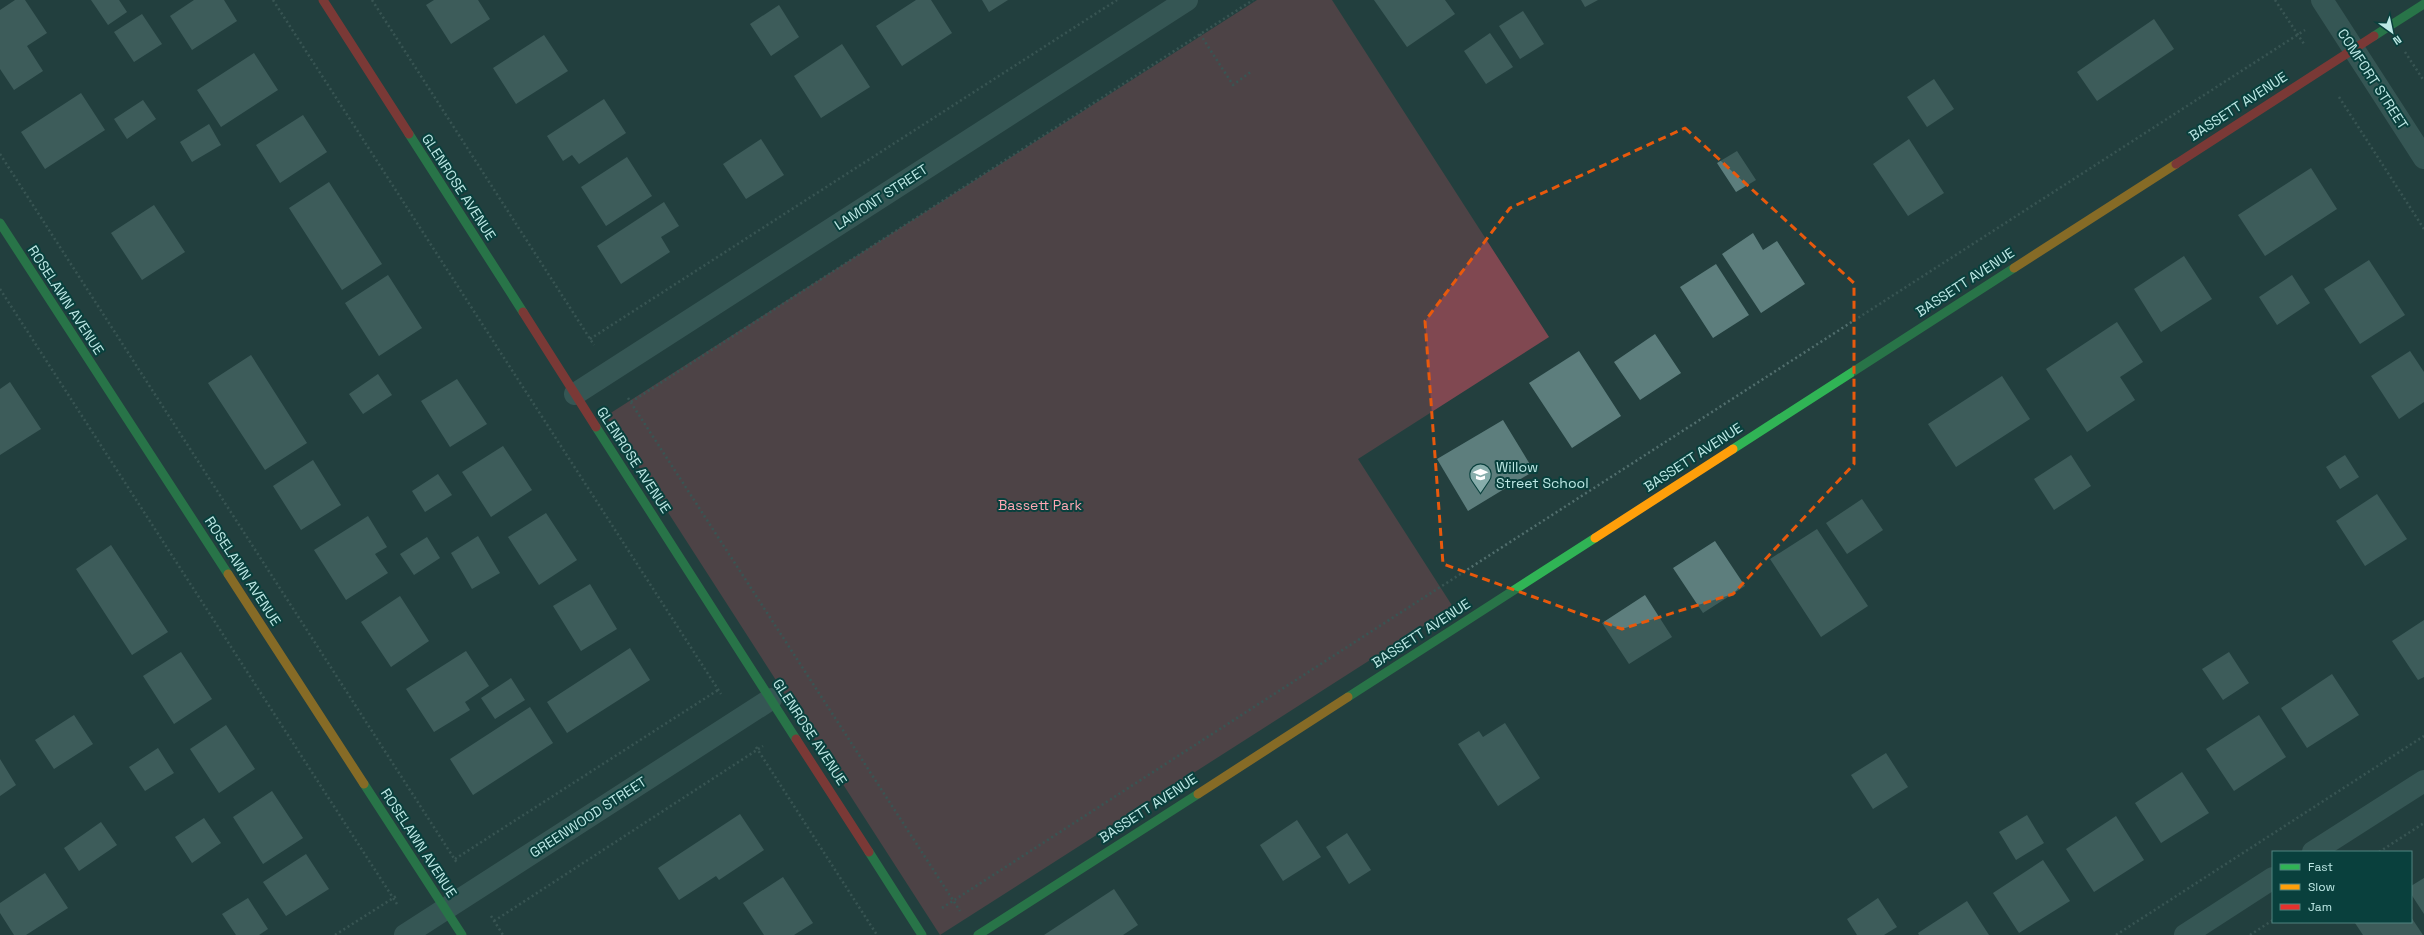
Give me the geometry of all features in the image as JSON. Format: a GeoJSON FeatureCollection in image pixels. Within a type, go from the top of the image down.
{"type":"FeatureCollection","features":[{"type":"Feature","properties":{"kind":"street","name":"GLENROSE AVENUE"},"geometry":{"type":"LineString","coordinates":[[323,0],[791,728],[922,935]]}},
{"type":"Feature","properties":{"kind":"street","name":"LAMONT STREET"},"geometry":{"type":"LineString","coordinates":[[575,394],[1187,0]]}},
{"type":"Feature","properties":{"kind":"street","name":"BASSETT AVENUE"},"geometry":{"type":"LineString","coordinates":[[978,935],[2353,48],[2424,4]]}},
{"type":"Feature","properties":{"kind":"street","name":"COMFORT STREET"},"geometry":{"type":"LineString","coordinates":[[2326,7],[2424,158]]}},
{"type":"Feature","properties":{"kind":"street","name":"ROSELAWN AVENUE"},"geometry":{"type":"LineString","coordinates":[[0,223],[462,935]]}},
{"type":"Feature","properties":{"kind":"street","name":"GREENWOOD STREET"},"geometry":{"type":"LineString","coordinates":[[409,932],[771,699]]}},
{"type":"Feature","properties":{"kind":"street"},"geometry":{"type":"LineString","coordinates":[[2316,851],[2424,781]]}},
{"type":"Feature","properties":{"kind":"street"},"geometry":{"type":"LineString","coordinates":[[2185,935],[2272,879]]}},
{"type":"Feature","properties":{"kind":"path"},"geometry":{"type":"LineString","coordinates":[[273,0],[877,935]]}},
{"type":"Feature","properties":{"kind":"path"},"geometry":{"type":"LineString","coordinates":[[372,0],[964,918]]}},
{"type":"Feature","properties":{"kind":"path"},"geometry":{"type":"LineString","coordinates":[[590,339],[1117,0]]}},
{"type":"Feature","properties":{"kind":"path"},"geometry":{"type":"LineString","coordinates":[[631,402],[1253,0]]}},
{"type":"Feature","properties":{"kind":"path"},"geometry":{"type":"LineString","coordinates":[[2276,0],[2424,229]]}},
{"type":"Feature","properties":{"kind":"path"},"geometry":{"type":"LineString","coordinates":[[916,925],[2298,35],[2326,7]]}},
{"type":"Feature","properties":{"kind":"path"},"geometry":{"type":"LineString","coordinates":[[1200,34],[1233,85],[1252,71]]}},
{"type":"Feature","properties":{"kind":"path"},"geometry":{"type":"LineString","coordinates":[[0,154],[503,935]]}},
{"type":"Feature","properties":{"kind":"path"},"geometry":{"type":"LineString","coordinates":[[0,289],[393,898],[409,932]]}},
{"type":"Feature","properties":{"kind":"path"},"geometry":{"type":"LineString","coordinates":[[335,935],[718,690]]}},
{"type":"Feature","properties":{"kind":"path"},"geometry":{"type":"LineString","coordinates":[[488,924],[791,728]]}},
{"type":"Feature","properties":{"kind":"path"},"geometry":{"type":"LineString","coordinates":[[2116,935],[2424,736]]}},
{"type":"Feature","properties":{"kind":"path"},"geometry":{"type":"LineString","coordinates":[[2381,851],[2424,823]]}},
{"type":"Feature","properties":{"kind":"path"},"geometry":{"type":"LineString","coordinates":[[2250,935],[2272,921]]}},
{"type":"Feature","properties":{"kind":"highlighted area"},"geometry":{"type":"Polygon","coordinates":[[[1685,128],[1854,283],[1854,464],[1733,594],[1622,629],[1443,564],[1425,321],[1510,208],[1685,128]]]}},
{"type":"Feature","properties":{"kind":"green space","name":"Bassett Park"},"geometry":{"type":"Polygon","coordinates":[[[1257,0],[1332,0],[1549,337],[1358,459],[1453,607],[940,935],[606,416],[1257,0]]]}},
{"type":"Feature","properties":{"kind":"building"},"geometry":{"type":"Polygon","coordinates":[[[15,0],[25,0],[47,33],[27,46],[43,71],[14,90],[0,69],[0,10],[15,0]]]}},
{"type":"Feature","properties":{"kind":"building"},"geometry":{"type":"Polygon","coordinates":[[[91,0],[119,0],[127,12],[108,25],[91,0]]]}},
{"type":"Feature","properties":{"kind":"building"},"geometry":{"type":"Polygon","coordinates":[[[194,0],[224,0],[237,21],[192,50],[170,16],[194,0]]]}},
{"type":"Feature","properties":{"kind":"building"},"geometry":{"type":"Polygon","coordinates":[[[434,0],[478,0],[490,19],[451,44],[426,5],[434,0]]]}},
{"type":"Feature","properties":{"kind":"building"},"geometry":{"type":"Polygon","coordinates":[[[916,0],[931,0],[952,33],[902,66],[876,26],[916,0]]]}},
{"type":"Feature","properties":{"kind":"building"},"geometry":{"type":"Polygon","coordinates":[[[982,0],[1008,0],[989,12],[982,0]]]}},
{"type":"Feature","properties":{"kind":"building"},"geometry":{"type":"Polygon","coordinates":[[[1374,0],[1445,0],[1455,14],[1407,47],[1374,0]]]}},
{"type":"Feature","properties":{"kind":"building"},"geometry":{"type":"Polygon","coordinates":[[[1581,0],[1598,0],[1585,7],[1581,0]]]}},
{"type":"Feature","properties":{"kind":"building"},"geometry":{"type":"Polygon","coordinates":[[[779,5],[799,37],[771,56],[750,24],[779,5]]]}},
{"type":"Feature","properties":{"kind":"building"},"geometry":{"type":"Polygon","coordinates":[[[1523,11],[1544,44],[1520,59],[1499,26],[1523,11]]]}},
{"type":"Feature","properties":{"kind":"building"},"geometry":{"type":"Polygon","coordinates":[[[142,14],[162,44],[134,62],[114,32],[142,14]]]}},
{"type":"Feature","properties":{"kind":"building"},"geometry":{"type":"Polygon","coordinates":[[[2154,19],[2174,49],[2097,101],[2077,72],[2154,19]]]}},
{"type":"Feature","properties":{"kind":"building"},"geometry":{"type":"Polygon","coordinates":[[[1490,33],[1513,67],[1486,84],[1464,51],[1490,33]]]}},
{"type":"Feature","properties":{"kind":"building"},"geometry":{"type":"Polygon","coordinates":[[[544,35],[568,71],[516,104],[493,68],[544,35]]]}},
{"type":"Feature","properties":{"kind":"building"},"geometry":{"type":"Polygon","coordinates":[[[842,44],[870,87],[821,118],[794,76],[842,44]]]}},
{"type":"Feature","properties":{"kind":"building"},"geometry":{"type":"Polygon","coordinates":[[[254,53],[278,90],[221,127],[197,90],[254,53]]]}},
{"type":"Feature","properties":{"kind":"building"},"geometry":{"type":"Polygon","coordinates":[[[1934,79],[1954,109],[1927,127],[1907,97],[1934,79]]]}},
{"type":"Feature","properties":{"kind":"building"},"geometry":{"type":"Polygon","coordinates":[[[81,93],[105,130],[45,169],[21,132],[81,93]]]}},
{"type":"Feature","properties":{"kind":"building"},"geometry":{"type":"Polygon","coordinates":[[[604,99],[626,133],[579,164],[572,155],[563,161],[547,136],[604,99]]]}},
{"type":"Feature","properties":{"kind":"building"},"geometry":{"type":"Polygon","coordinates":[[[143,100],[156,119],[127,139],[114,119],[143,100]]]}},
{"type":"Feature","properties":{"kind":"building"},"geometry":{"type":"Polygon","coordinates":[[[303,115],[327,152],[280,183],[256,145],[303,115]]]}},
{"type":"Feature","properties":{"kind":"building"},"geometry":{"type":"Polygon","coordinates":[[[209,124],[221,145],[192,162],[180,142],[209,124]]]}},
{"type":"Feature","properties":{"kind":"building"},"geometry":{"type":"Polygon","coordinates":[[[761,139],[784,175],[746,199],[723,164],[761,139]]]}},
{"type":"Feature","properties":{"kind":"building"},"geometry":{"type":"Polygon","coordinates":[[[1909,139],[1944,193],[1908,216],[1873,164],[1909,139]]]}},
{"type":"Feature","properties":{"kind":"building"},"geometry":{"type":"Polygon","coordinates":[[[1737,151],[1756,180],[1736,192],[1717,163],[1737,151]]]}},
{"type":"Feature","properties":{"kind":"building"},"geometry":{"type":"Polygon","coordinates":[[[627,157],[652,196],[606,226],[581,187],[627,157]]]}},
{"type":"Feature","properties":{"kind":"building"},"geometry":{"type":"Polygon","coordinates":[[[2311,168],[2337,209],[2265,256],[2238,215],[2311,168]]]}},
{"type":"Feature","properties":{"kind":"building"},"geometry":{"type":"Polygon","coordinates":[[[329,182],[382,264],[342,290],[289,208],[329,182]]]}},
{"type":"Feature","properties":{"kind":"building"},"geometry":{"type":"Polygon","coordinates":[[[664,202],[679,226],[661,237],[670,252],[621,284],[597,246],[664,202]]]}},
{"type":"Feature","properties":{"kind":"building"},"geometry":{"type":"Polygon","coordinates":[[[154,205],[185,252],[142,280],[111,233],[154,205]]]}},
{"type":"Feature","properties":{"kind":"building"},"geometry":{"type":"Polygon","coordinates":[[[1753,233],[1763,250],[1777,241],[1805,284],[1761,313],[1722,254],[1753,233]]]}},
{"type":"Feature","properties":{"kind":"building"},"geometry":{"type":"Polygon","coordinates":[[[2184,256],[2212,299],[2161,332],[2134,289],[2184,256]]]}},
{"type":"Feature","properties":{"kind":"building"},"geometry":{"type":"Polygon","coordinates":[[[2369,260],[2405,315],[2360,344],[2324,289],[2369,260]]]}},
{"type":"Feature","properties":{"kind":"building"},"geometry":{"type":"Polygon","coordinates":[[[1716,264],[1749,315],[1713,338],[1680,287],[1716,264]]]}},
{"type":"Feature","properties":{"kind":"building"},"geometry":{"type":"Polygon","coordinates":[[[388,275],[422,328],[379,356],[345,303],[388,275]]]}},
{"type":"Feature","properties":{"kind":"building"},"geometry":{"type":"Polygon","coordinates":[[[2292,275],[2310,303],[2277,325],[2259,297],[2292,275]]]}},
{"type":"Feature","properties":{"kind":"building"},"geometry":{"type":"Polygon","coordinates":[[[2117,322],[2143,362],[2120,377],[2135,400],[2087,432],[2046,369],[2117,322]]]}},
{"type":"Feature","properties":{"kind":"building"},"geometry":{"type":"Polygon","coordinates":[[[1655,334],[1681,373],[1640,400],[1614,362],[1655,334]]]}},
{"type":"Feature","properties":{"kind":"building"},"geometry":{"type":"Polygon","coordinates":[[[1579,351],[1621,416],[1572,448],[1529,383],[1579,351]]]}},
{"type":"Feature","properties":{"kind":"building"},"geometry":{"type":"Polygon","coordinates":[[[2410,351],[2424,372],[2424,402],[2399,419],[2371,376],[2410,351]]]}},
{"type":"Feature","properties":{"kind":"building"},"geometry":{"type":"Polygon","coordinates":[[[251,355],[307,443],[265,470],[208,383],[251,355]]]}},
{"type":"Feature","properties":{"kind":"building"},"geometry":{"type":"Polygon","coordinates":[[[378,374],[392,395],[363,414],[349,394],[378,374]]]}},
{"type":"Feature","properties":{"kind":"building"},"geometry":{"type":"Polygon","coordinates":[[[2002,376],[2030,419],[1956,467],[1928,424],[2002,376]]]}},
{"type":"Feature","properties":{"kind":"building"},"geometry":{"type":"Polygon","coordinates":[[[457,379],[487,424],[450,447],[421,401],[457,379]]]}},
{"type":"Feature","properties":{"kind":"building"},"geometry":{"type":"Polygon","coordinates":[[[10,382],[41,429],[0,455],[0,389],[10,382]]]}},
{"type":"Feature","properties":{"kind":"building"},"geometry":{"type":"Polygon","coordinates":[[[1503,420],[1534,471],[1468,511],[1437,459],[1503,420]]]}},
{"type":"Feature","properties":{"kind":"building"},"geometry":{"type":"Polygon","coordinates":[[[503,446],[532,490],[491,517],[462,472],[503,446]]]}},
{"type":"Feature","properties":{"kind":"building"},"geometry":{"type":"Polygon","coordinates":[[[2071,455],[2091,486],[2054,510],[2034,479],[2071,455]]]}},
{"type":"Feature","properties":{"kind":"building"},"geometry":{"type":"Polygon","coordinates":[[[2345,455],[2359,477],[2340,489],[2326,467],[2345,455]]]}},
{"type":"Feature","properties":{"kind":"building"},"geometry":{"type":"Polygon","coordinates":[[[313,460],[341,505],[301,530],[273,486],[313,460]]]}},
{"type":"Feature","properties":{"kind":"building"},"geometry":{"type":"Polygon","coordinates":[[[438,474],[452,495],[425,512],[412,491],[438,474]]]}},
{"type":"Feature","properties":{"kind":"building"},"geometry":{"type":"Polygon","coordinates":[[[2377,494],[2407,539],[2365,566],[2336,521],[2377,494]]]}},
{"type":"Feature","properties":{"kind":"building"},"geometry":{"type":"Polygon","coordinates":[[[1862,499],[1883,530],[1847,554],[1826,523],[1862,499]]]}},
{"type":"Feature","properties":{"kind":"building"},"geometry":{"type":"Polygon","coordinates":[[[546,513],[577,560],[539,585],[508,537],[546,513]]]}},
{"type":"Feature","properties":{"kind":"building"},"geometry":{"type":"Polygon","coordinates":[[[368,516],[387,547],[375,554],[388,573],[346,600],[314,550],[368,516]]]}},
{"type":"Feature","properties":{"kind":"building"},"geometry":{"type":"Polygon","coordinates":[[[1817,529],[1868,606],[1821,637],[1770,559],[1817,529]]]}},
{"type":"Feature","properties":{"kind":"building"},"geometry":{"type":"Polygon","coordinates":[[[478,536],[500,573],[472,589],[451,553],[478,536]]]}},
{"type":"Feature","properties":{"kind":"building"},"geometry":{"type":"Polygon","coordinates":[[[427,537],[440,558],[414,575],[400,554],[427,537]]]}},
{"type":"Feature","properties":{"kind":"building"},"geometry":{"type":"Polygon","coordinates":[[[1715,541],[1745,586],[1703,613],[1673,568],[1715,541]]]}},
{"type":"Feature","properties":{"kind":"building"},"geometry":{"type":"Polygon","coordinates":[[[111,545],[168,632],[132,655],[76,569],[111,545]]]}},
{"type":"Feature","properties":{"kind":"building"},"geometry":{"type":"Polygon","coordinates":[[[590,584],[617,629],[581,651],[553,606],[590,584]]]}},
{"type":"Feature","properties":{"kind":"building"},"geometry":{"type":"Polygon","coordinates":[[[1645,595],[1672,637],[1629,664],[1602,623],[1645,595]]]}},
{"type":"Feature","properties":{"kind":"building"},"geometry":{"type":"Polygon","coordinates":[[[400,596],[429,641],[391,667],[361,622],[400,596]]]}},
{"type":"Feature","properties":{"kind":"building"},"geometry":{"type":"Polygon","coordinates":[[[2424,620],[2424,677],[2418,680],[2392,641],[2424,620]]]}},
{"type":"Feature","properties":{"kind":"building"},"geometry":{"type":"Polygon","coordinates":[[[630,648],[650,680],[567,733],[547,702],[630,648]]]}},
{"type":"Feature","properties":{"kind":"building"},"geometry":{"type":"Polygon","coordinates":[[[466,651],[489,686],[465,702],[470,710],[434,732],[406,689],[466,651]]]}},
{"type":"Feature","properties":{"kind":"building"},"geometry":{"type":"Polygon","coordinates":[[[181,652],[212,699],[174,724],[143,676],[181,652]]]}},
{"type":"Feature","properties":{"kind":"building"},"geometry":{"type":"Polygon","coordinates":[[[2229,652],[2249,683],[2223,700],[2202,669],[2229,652]]]}},
{"type":"Feature","properties":{"kind":"building"},"geometry":{"type":"Polygon","coordinates":[[[2332,674],[2359,715],[2307,748],[2281,708],[2332,674]]]}},
{"type":"Feature","properties":{"kind":"building"},"geometry":{"type":"Polygon","coordinates":[[[511,678],[525,700],[495,719],[481,698],[511,678]]]}},
{"type":"Feature","properties":{"kind":"building"},"geometry":{"type":"Polygon","coordinates":[[[530,707],[553,743],[473,795],[450,759],[530,707]]]}},
{"type":"Feature","properties":{"kind":"building"},"geometry":{"type":"Polygon","coordinates":[[[74,715],[93,744],[54,769],[35,740],[74,715]]]}},
{"type":"Feature","properties":{"kind":"building"},"geometry":{"type":"Polygon","coordinates":[[[2259,715],[2286,757],[2234,791],[2206,749],[2259,715]]]}},
{"type":"Feature","properties":{"kind":"building"},"geometry":{"type":"Polygon","coordinates":[[[1505,723],[1540,778],[1498,806],[1458,744],[1479,731],[1483,737],[1505,723]]]}},
{"type":"Feature","properties":{"kind":"building"},"geometry":{"type":"Polygon","coordinates":[[[226,725],[255,769],[219,793],[190,749],[226,725]]]}},
{"type":"Feature","properties":{"kind":"building"},"geometry":{"type":"Polygon","coordinates":[[[158,748],[174,773],[145,791],[129,767],[158,748]]]}},
{"type":"Feature","properties":{"kind":"building"},"geometry":{"type":"Polygon","coordinates":[[[1886,753],[1908,787],[1873,809],[1851,775],[1886,753]]]}},
{"type":"Feature","properties":{"kind":"building"},"geometry":{"type":"Polygon","coordinates":[[[0,759],[16,785],[0,796],[0,759]]]}},
{"type":"Feature","properties":{"kind":"building"},"geometry":{"type":"Polygon","coordinates":[[[2182,772],[2209,813],[2161,843],[2135,803],[2182,772]]]}},
{"type":"Feature","properties":{"kind":"building"},"geometry":{"type":"Polygon","coordinates":[[[272,791],[303,838],[263,864],[233,817],[272,791]]]}},
{"type":"Feature","properties":{"kind":"building"},"geometry":{"type":"Polygon","coordinates":[[[740,814],[764,850],[719,880],[716,876],[679,900],[658,868],[740,814]]]}},
{"type":"Feature","properties":{"kind":"building"},"geometry":{"type":"Polygon","coordinates":[[[2027,815],[2044,843],[2016,860],[1999,832],[2027,815]]]}},
{"type":"Feature","properties":{"kind":"building"},"geometry":{"type":"Polygon","coordinates":[[[2116,816],[2144,860],[2094,892],[2066,849],[2116,816]]]}},
{"type":"Feature","properties":{"kind":"building"},"geometry":{"type":"Polygon","coordinates":[[[204,818],[221,843],[192,863],[175,837],[204,818]]]}},
{"type":"Feature","properties":{"kind":"building"},"geometry":{"type":"Polygon","coordinates":[[[1297,820],[1321,857],[1283,881],[1260,845],[1297,820]]]}},
{"type":"Feature","properties":{"kind":"building"},"geometry":{"type":"Polygon","coordinates":[[[101,822],[117,845],[79,871],[64,848],[101,822]]]}},
{"type":"Feature","properties":{"kind":"building"},"geometry":{"type":"Polygon","coordinates":[[[1347,833],[1371,870],[1349,884],[1326,847],[1347,833]]]}},
{"type":"Feature","properties":{"kind":"building"},"geometry":{"type":"Polygon","coordinates":[[[306,854],[329,889],[286,916],[263,882],[306,854]]]}},
{"type":"Feature","properties":{"kind":"building"},"geometry":{"type":"Polygon","coordinates":[[[2043,860],[2070,901],[2019,933],[1993,893],[2043,860]]]}},
{"type":"Feature","properties":{"kind":"building"},"geometry":{"type":"Polygon","coordinates":[[[45,873],[68,908],[26,935],[14,935],[0,913],[0,903],[45,873]]]}},
{"type":"Feature","properties":{"kind":"building"},"geometry":{"type":"Polygon","coordinates":[[[783,877],[813,923],[794,935],[764,935],[743,903],[783,877]]]}},
{"type":"Feature","properties":{"kind":"building"},"geometry":{"type":"Polygon","coordinates":[[[2424,878],[2424,914],[2412,896],[2412,885],[2424,878]]]}},
{"type":"Feature","properties":{"kind":"building"},"geometry":{"type":"Polygon","coordinates":[[[1114,889],[1138,925],[1123,935],[1044,935],[1114,889]]]}},
{"type":"Feature","properties":{"kind":"building"},"geometry":{"type":"Polygon","coordinates":[[[248,898],[268,929],[259,935],[236,935],[222,914],[248,898]]]}},
{"type":"Feature","properties":{"kind":"building"},"geometry":{"type":"Polygon","coordinates":[[[1878,898],[1897,927],[1884,935],[1857,935],[1847,919],[1878,898]]]}},
{"type":"Feature","properties":{"kind":"building"},"geometry":{"type":"Polygon","coordinates":[[[1967,901],[1989,935],[1919,935],[1918,933],[1967,901]]]}},
{"type":"Feature","properties":{"kind":"building"},"geometry":{"type":"Polygon","coordinates":[[[2412,918],[2423,935],[2363,935],[2355,923],[2412,923],[2412,918]]]}},
{"type":"Feature","properties":{"kind":"traffic: fast"},"geometry":{"type":"LineString","coordinates":[[2374,36],[2424,4]]}},
{"type":"Feature","properties":{"kind":"traffic: fast"},"geometry":{"type":"LineString","coordinates":[[409,134],[523,312]]}},
{"type":"Feature","properties":{"kind":"traffic: fast"},"geometry":{"type":"LineString","coordinates":[[0,223],[228,574]]}},
{"type":"Feature","properties":{"kind":"traffic: fast"},"geometry":{"type":"LineString","coordinates":[[1733,449],[2014,268]]}},
{"type":"Feature","properties":{"kind":"traffic: fast"},"geometry":{"type":"LineString","coordinates":[[596,427],[796,739]]}},
{"type":"Feature","properties":{"kind":"traffic: fast"},"geometry":{"type":"LineString","coordinates":[[1348,697],[1595,538]]}},
{"type":"Feature","properties":{"kind":"traffic: fast"},"geometry":{"type":"LineString","coordinates":[[364,784],[462,935]]}},
{"type":"Feature","properties":{"kind":"traffic: fast"},"geometry":{"type":"LineString","coordinates":[[978,935],[1198,794]]}},
{"type":"Feature","properties":{"kind":"traffic: fast"},"geometry":{"type":"LineString","coordinates":[[869,852],[922,935]]}},
{"type":"Feature","properties":{"kind":"traffic: slow"},"geometry":{"type":"LineString","coordinates":[[2014,268],[2176,164]]}},
{"type":"Feature","properties":{"kind":"traffic: slow"},"geometry":{"type":"LineString","coordinates":[[1595,538],[1733,449]]}},
{"type":"Feature","properties":{"kind":"traffic: slow"},"geometry":{"type":"LineString","coordinates":[[228,574],[364,784]]}},
{"type":"Feature","properties":{"kind":"traffic: slow"},"geometry":{"type":"LineString","coordinates":[[1198,794],[1348,697]]}},
{"type":"Feature","properties":{"kind":"traffic: jam"},"geometry":{"type":"LineString","coordinates":[[323,0],[409,134]]}},
{"type":"Feature","properties":{"kind":"traffic: jam"},"geometry":{"type":"LineString","coordinates":[[2176,164],[2374,36]]}},
{"type":"Feature","properties":{"kind":"traffic: jam"},"geometry":{"type":"LineString","coordinates":[[523,312],[596,427]]}},
{"type":"Feature","properties":{"kind":"traffic: jam"},"geometry":{"type":"LineString","coordinates":[[796,739],[869,852]]}},
{"type":"Feature","properties":{"kind":"place","name":"Willow Street School"},"geometry":{"type":"Point","coordinates":[1481,494]}}]}
